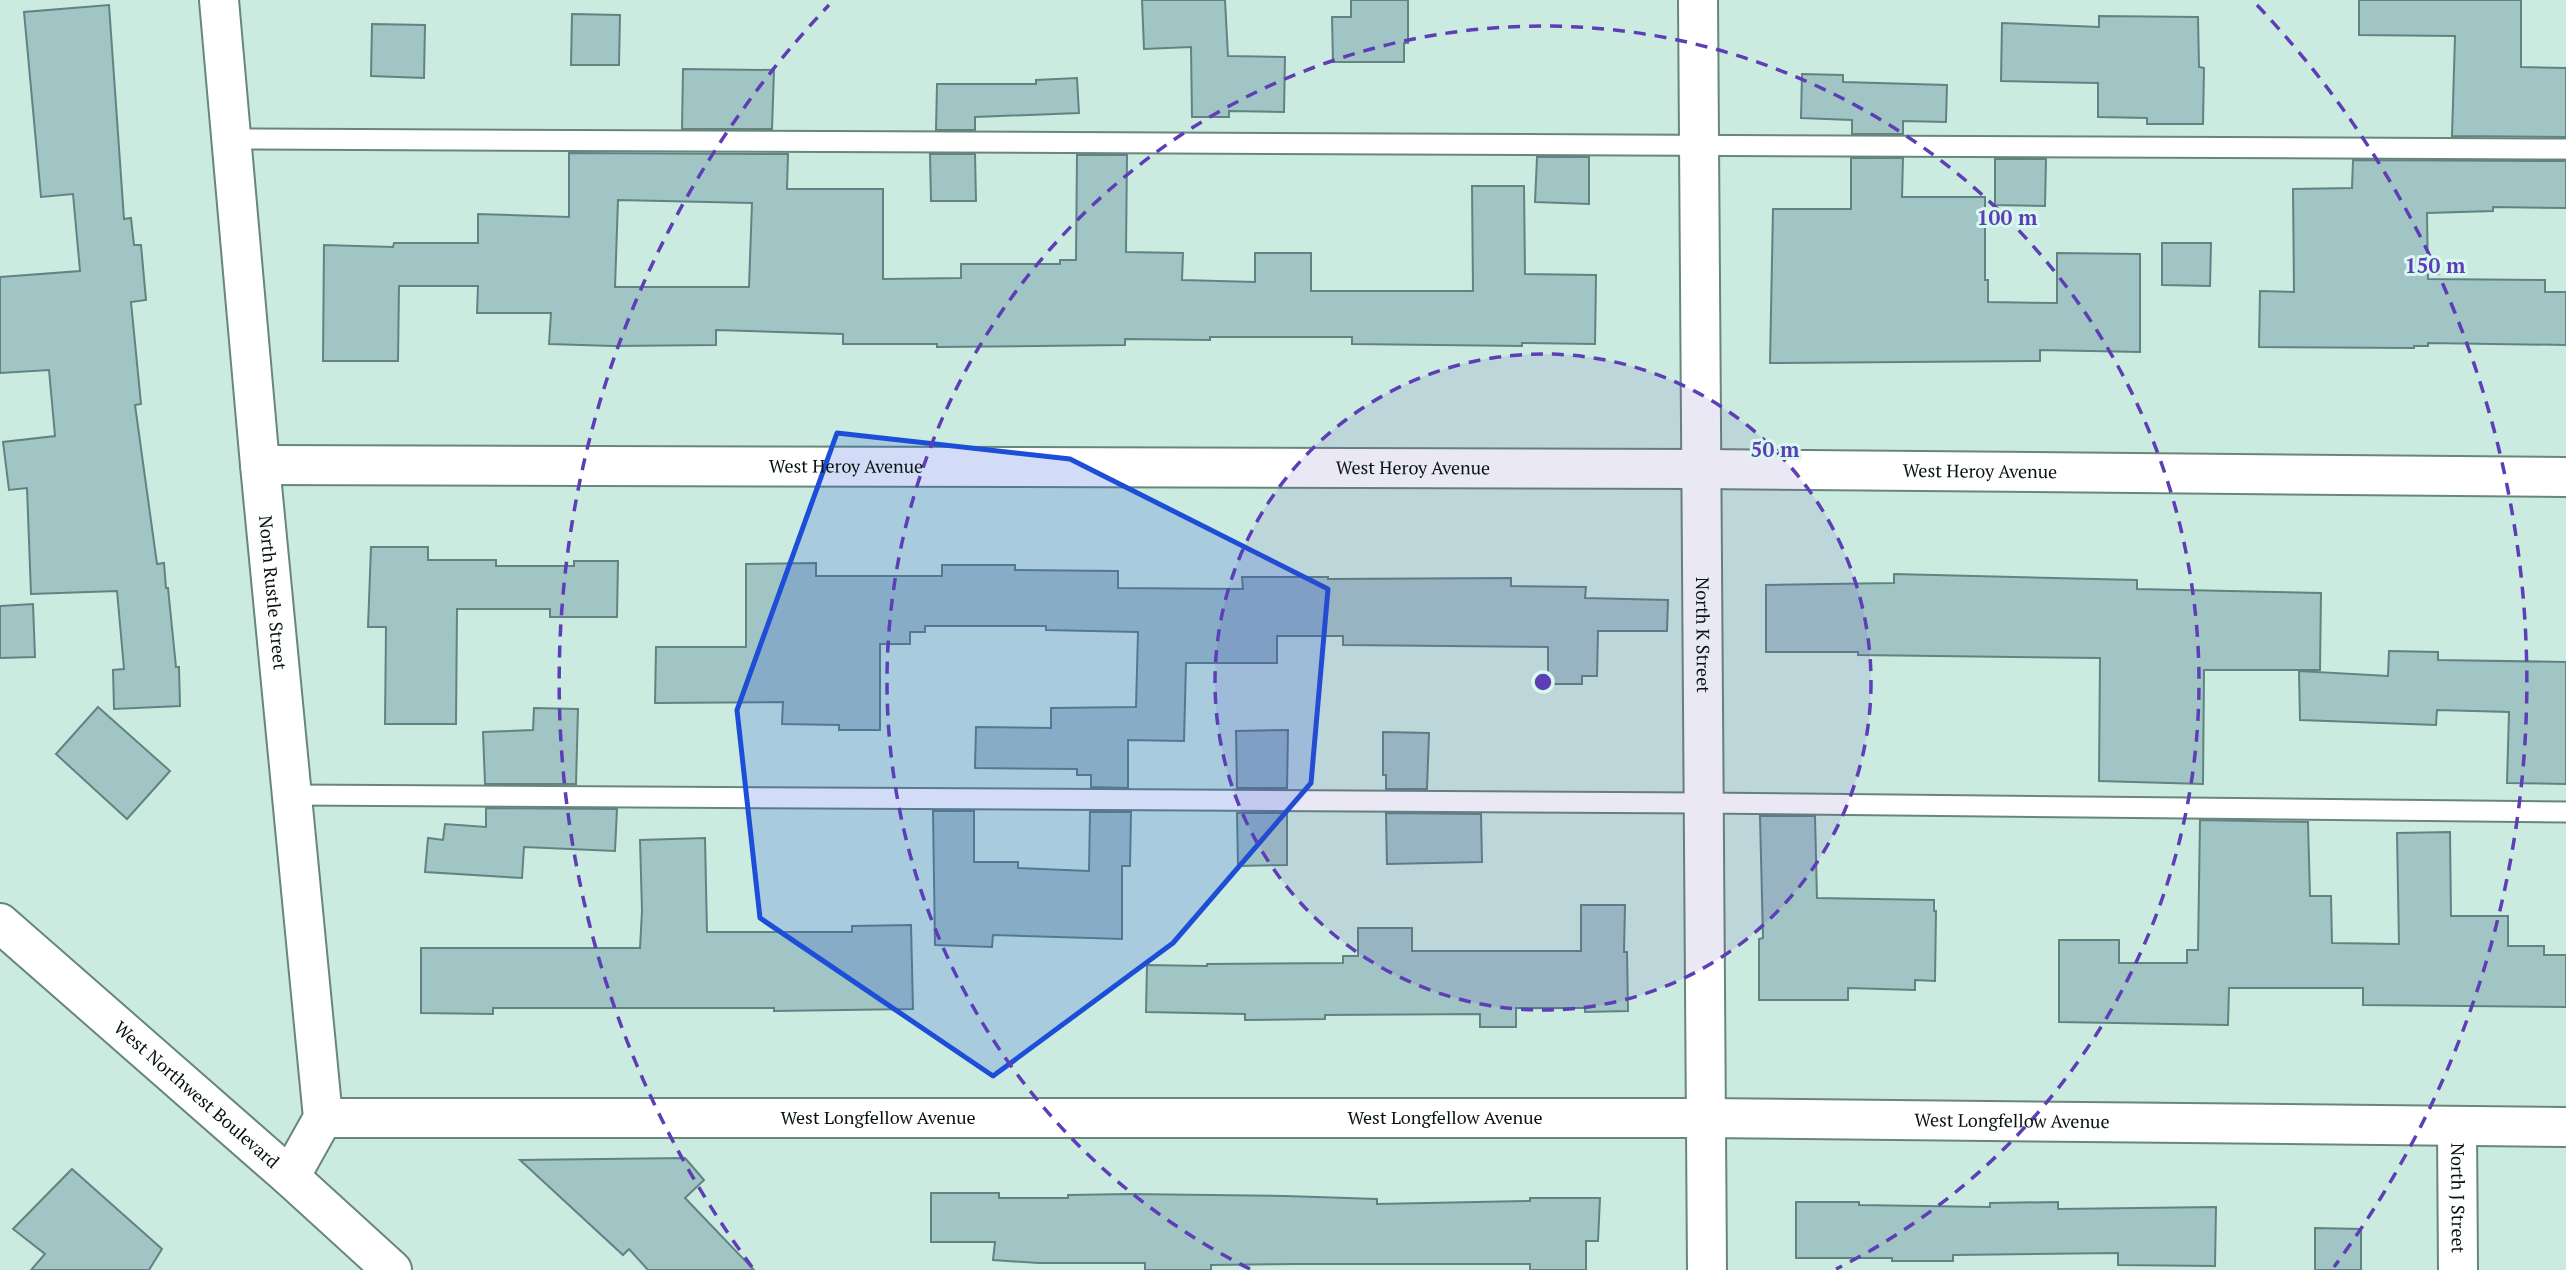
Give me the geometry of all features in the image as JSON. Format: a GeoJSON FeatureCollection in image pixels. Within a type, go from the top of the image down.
{"type":"FeatureCollection","features":[{"type":"Feature","properties":{"kind":"street","name":"North Rustle Street"},"geometry":{"type":"LineString","coordinates":[[219,0],[260,465],[323,1118]]}},
{"type":"Feature","properties":{"kind":"street","name":"North K Street"},"geometry":{"type":"LineString","coordinates":[[1698,0],[1707,1270]]}},
{"type":"Feature","properties":{"kind":"street","name":"West Heroy Avenue"},"geometry":{"type":"LineString","coordinates":[[260,465],[1701,469],[2566,477]]}},
{"type":"Feature","properties":{"kind":"street","name":"West Northwest Boulevard"},"geometry":{"type":"LineString","coordinates":[[0,923],[290,1177],[391,1270]]}},
{"type":"Feature","properties":{"kind":"street","name":"West Longfellow Avenue"},"geometry":{"type":"LineString","coordinates":[[323,1118],[1705,1118],[2566,1127]]}},
{"type":"Feature","properties":{"kind":"street"},"geometry":{"type":"LineString","coordinates":[[290,1177],[323,1118]]}},
{"type":"Feature","properties":{"kind":"street","name":"North J Street"},"geometry":{"type":"LineString","coordinates":[[2458,1126],[2458,1270]]}},
{"type":"Feature","properties":{"kind":"lane"},"geometry":{"type":"LineString","coordinates":[[231,139],[2566,149]]}},
{"type":"Feature","properties":{"kind":"lane"},"geometry":{"type":"LineString","coordinates":[[292,795],[1703,803],[2566,812]]}},
{"type":"Feature","properties":{"kind":"highlighted area"},"geometry":{"type":"Polygon","coordinates":[[[837,433],[1070,459],[1328,589],[1311,783],[1173,943],[993,1076],[760,918],[737,710],[837,433]]]}},
{"type":"Feature","properties":{"kind":"building"},"geometry":{"type":"Polygon","coordinates":[[[1142,0],[1225,0],[1228,56],[1285,57],[1284,112],[1229,111],[1229,117],[1192,117],[1191,47],[1144,49],[1142,0]]]}},
{"type":"Feature","properties":{"kind":"building"},"geometry":{"type":"Polygon","coordinates":[[[1351,0],[1408,0],[1408,43],[1404,43],[1404,62],[1333,62],[1332,17],[1351,17],[1351,0]]]}},
{"type":"Feature","properties":{"kind":"building"},"geometry":{"type":"Polygon","coordinates":[[[2359,0],[2521,0],[2521,67],[2566,68],[2566,137],[2452,136],[2455,36],[2359,35],[2359,0]]]}},
{"type":"Feature","properties":{"kind":"building"},"geometry":{"type":"Polygon","coordinates":[[[109,5],[124,219],[131,218],[134,245],[141,245],[146,300],[131,302],[141,404],[135,405],[157,564],[164,563],[168,588],[176,667],[179,667],[180,706],[114,709],[113,670],[124,669],[117,591],[31,594],[27,488],[9,490],[3,442],[55,436],[49,370],[0,373],[0,277],[80,271],[73,194],[41,197],[24,12],[109,5]]]}},
{"type":"Feature","properties":{"kind":"building"},"geometry":{"type":"Polygon","coordinates":[[[572,14],[620,15],[619,65],[571,65],[572,14]]]}},
{"type":"Feature","properties":{"kind":"building"},"geometry":{"type":"Polygon","coordinates":[[[2099,16],[2198,17],[2199,67],[2204,68],[2203,124],[2147,124],[2147,118],[2098,117],[2098,83],[2001,81],[2002,23],[2099,27],[2099,16]]]}},
{"type":"Feature","properties":{"kind":"building"},"geometry":{"type":"Polygon","coordinates":[[[372,24],[425,25],[424,78],[371,76],[372,24]]]}},
{"type":"Feature","properties":{"kind":"building"},"geometry":{"type":"Polygon","coordinates":[[[683,69],[774,70],[772,129],[682,129],[683,69]]]}},
{"type":"Feature","properties":{"kind":"building"},"geometry":{"type":"Polygon","coordinates":[[[1802,74],[1843,75],[1843,82],[1947,85],[1946,122],[1903,121],[1903,134],[1852,134],[1852,120],[1801,118],[1802,74]]]}},
{"type":"Feature","properties":{"kind":"building"},"geometry":{"type":"Polygon","coordinates":[[[1077,78],[1079,113],[975,117],[975,130],[936,130],[937,84],[1036,84],[1036,80],[1077,78]]]}},
{"type":"Feature","properties":{"kind":"building"},"geometry":{"type":"Polygon","coordinates":[[[569,153],[788,154],[787,189],[883,189],[883,279],[961,278],[961,264],[1060,264],[1060,260],[1076,260],[1077,155],[1127,155],[1126,252],[1183,253],[1182,280],[1255,282],[1255,253],[1311,253],[1311,291],[1473,291],[1472,186],[1524,186],[1525,274],[1596,275],[1595,344],[1352,344],[1352,337],[1210,337],[1210,340],[1125,339],[1125,345],[937,347],[937,344],[843,344],[843,334],[716,330],[716,345],[549,344],[551,313],[477,313],[478,286],[399,286],[398,361],[323,361],[324,245],[393,247],[394,243],[478,243],[478,214],[569,217],[569,153]],[[618,200],[615,287],[749,287],[752,203],[618,200]]]}},
{"type":"Feature","properties":{"kind":"building"},"geometry":{"type":"Polygon","coordinates":[[[930,154],[975,154],[976,201],[931,201],[930,154]]]}},
{"type":"Feature","properties":{"kind":"building"},"geometry":{"type":"Polygon","coordinates":[[[1537,157],[1589,157],[1589,204],[1535,202],[1537,157]]]}},
{"type":"Feature","properties":{"kind":"building"},"geometry":{"type":"Polygon","coordinates":[[[1851,158],[1903,158],[1902,197],[1985,197],[1985,280],[1988,280],[1988,302],[2057,303],[2057,253],[2140,254],[2140,352],[2040,350],[2040,361],[1770,363],[1773,209],[1851,209],[1851,158]]]}},
{"type":"Feature","properties":{"kind":"building"},"geometry":{"type":"Polygon","coordinates":[[[1995,159],[2046,159],[2045,206],[1995,205],[1995,159]]]}},
{"type":"Feature","properties":{"kind":"building"},"geometry":{"type":"Polygon","coordinates":[[[2353,160],[2566,161],[2566,208],[2493,207],[2493,211],[2427,213],[2428,279],[2545,280],[2545,292],[2566,292],[2566,345],[2428,343],[2428,346],[2414,348],[2259,347],[2260,291],[2294,292],[2293,189],[2352,188],[2353,160]]]}},
{"type":"Feature","properties":{"kind":"building"},"geometry":{"type":"Polygon","coordinates":[[[2162,243],[2211,243],[2210,286],[2162,285],[2162,243]]]}},
{"type":"Feature","properties":{"kind":"building"},"geometry":{"type":"Polygon","coordinates":[[[371,547],[428,547],[428,560],[496,560],[496,566],[574,566],[574,561],[618,561],[617,617],[550,617],[550,609],[457,609],[456,724],[385,724],[386,627],[368,627],[371,547]]]}},
{"type":"Feature","properties":{"kind":"building"},"geometry":{"type":"Polygon","coordinates":[[[816,563],[816,576],[942,576],[942,565],[1015,565],[1015,570],[1118,571],[1118,588],[1243,589],[1242,577],[1511,578],[1511,586],[1586,587],[1585,598],[1668,600],[1667,631],[1598,631],[1597,676],[1582,676],[1582,684],[1548,684],[1548,647],[1343,645],[1343,636],[1277,636],[1277,663],[1186,663],[1184,741],[1128,740],[1128,788],[1091,787],[1091,775],[1077,775],[1077,769],[975,768],[976,727],[1051,728],[1051,708],[1136,707],[1138,632],[1046,630],[1046,626],[925,626],[925,632],[910,632],[910,644],[880,644],[880,730],[839,730],[839,725],[782,724],[783,702],[655,703],[656,647],[746,647],[746,564],[816,563]]]}},
{"type":"Feature","properties":{"kind":"building"},"geometry":{"type":"Polygon","coordinates":[[[1894,574],[2137,580],[2137,589],[2321,593],[2320,670],[2204,670],[2203,784],[2099,781],[2100,658],[1766,652],[1766,585],[1894,583],[1894,574]]]}},
{"type":"Feature","properties":{"kind":"building"},"geometry":{"type":"Polygon","coordinates":[[[33,604],[35,657],[0,658],[0,606],[33,604]]]}},
{"type":"Feature","properties":{"kind":"building"},"geometry":{"type":"Polygon","coordinates":[[[2389,651],[2438,652],[2438,660],[2566,662],[2566,784],[2507,783],[2509,712],[2437,710],[2436,725],[2300,720],[2299,671],[2388,676],[2389,651]]]}},
{"type":"Feature","properties":{"kind":"building"},"geometry":{"type":"Polygon","coordinates":[[[98,707],[170,771],[127,819],[56,754],[98,707]]]}},
{"type":"Feature","properties":{"kind":"building"},"geometry":{"type":"Polygon","coordinates":[[[534,708],[578,709],[576,784],[485,784],[483,732],[533,730],[534,708]]]}},
{"type":"Feature","properties":{"kind":"building"},"geometry":{"type":"Polygon","coordinates":[[[1288,730],[1287,788],[1237,788],[1236,731],[1288,730]]]}},
{"type":"Feature","properties":{"kind":"building"},"geometry":{"type":"Polygon","coordinates":[[[1383,732],[1429,733],[1427,789],[1386,789],[1386,775],[1383,775],[1383,732]]]}},
{"type":"Feature","properties":{"kind":"building"},"geometry":{"type":"Polygon","coordinates":[[[486,808],[617,809],[615,851],[524,847],[522,878],[425,872],[428,838],[443,840],[445,824],[486,827],[486,808]]]}},
{"type":"Feature","properties":{"kind":"building"},"geometry":{"type":"Polygon","coordinates":[[[933,811],[974,811],[974,862],[1018,862],[1018,868],[1089,871],[1090,812],[1131,812],[1130,866],[1122,866],[1122,939],[993,935],[992,947],[935,945],[933,811]]]}},
{"type":"Feature","properties":{"kind":"building"},"geometry":{"type":"Polygon","coordinates":[[[1237,813],[1287,813],[1287,865],[1238,866],[1237,813]]]}},
{"type":"Feature","properties":{"kind":"building"},"geometry":{"type":"Polygon","coordinates":[[[1386,813],[1481,814],[1482,862],[1387,864],[1386,813]]]}},
{"type":"Feature","properties":{"kind":"building"},"geometry":{"type":"Polygon","coordinates":[[[1760,816],[1815,816],[1817,898],[1934,900],[1935,981],[1915,980],[1915,990],[1848,988],[1848,1000],[1759,1000],[1759,939],[1763,938],[1760,816]]]}},
{"type":"Feature","properties":{"kind":"building"},"geometry":{"type":"Polygon","coordinates":[[[2200,820],[2308,822],[2310,896],[2331,896],[2332,943],[2399,944],[2397,833],[2450,832],[2451,916],[2508,916],[2508,946],[2544,946],[2544,955],[2566,955],[2566,1007],[2363,1005],[2363,988],[2229,988],[2228,1025],[2059,1022],[2059,940],[2119,940],[2119,963],[2187,963],[2187,950],[2198,950],[2200,820]]]}},
{"type":"Feature","properties":{"kind":"building"},"geometry":{"type":"Polygon","coordinates":[[[705,838],[707,932],[852,932],[852,926],[911,925],[913,1009],[774,1011],[774,1008],[493,1008],[493,1014],[421,1013],[421,948],[640,948],[640,840],[705,838]]]}},
{"type":"Feature","properties":{"kind":"building"},"geometry":{"type":"Polygon","coordinates":[[[1581,905],[1625,905],[1624,952],[1627,952],[1628,1011],[1585,1012],[1585,1008],[1516,1008],[1516,1027],[1480,1027],[1480,1014],[1325,1015],[1325,1019],[1245,1020],[1245,1014],[1146,1012],[1147,965],[1343,963],[1343,956],[1358,956],[1358,928],[1412,928],[1412,951],[1581,951],[1581,905]]]}},
{"type":"Feature","properties":{"kind":"building"},"geometry":{"type":"Polygon","coordinates":[[[685,1158],[704,1180],[685,1198],[754,1270],[648,1270],[629,1249],[623,1255],[520,1160],[685,1158]]]}},
{"type":"Feature","properties":{"kind":"building"},"geometry":{"type":"Polygon","coordinates":[[[72,1169],[162,1249],[149,1270],[31,1270],[45,1254],[13,1229],[72,1169]]]}},
{"type":"Feature","properties":{"kind":"building"},"geometry":{"type":"Polygon","coordinates":[[[931,1193],[999,1193],[999,1198],[1068,1198],[1068,1195],[1129,1194],[1285,1196],[1377,1199],[1377,1204],[1600,1198],[1598,1241],[1586,1241],[1586,1270],[1530,1270],[1530,1264],[1297,1264],[1211,1265],[1211,1270],[1145,1270],[1145,1263],[993,1260],[995,1242],[931,1242],[931,1193]]]}},
{"type":"Feature","properties":{"kind":"building"},"geometry":{"type":"Polygon","coordinates":[[[1796,1202],[1990,1207],[1990,1203],[2058,1202],[2058,1209],[2216,1207],[2215,1266],[2118,1265],[2118,1253],[1953,1255],[1953,1261],[1796,1258],[1796,1202]]]}},
{"type":"Feature","properties":{"kind":"building"},"geometry":{"type":"Polygon","coordinates":[[[2315,1228],[2361,1229],[2361,1270],[2315,1270],[2315,1228]]]}}]}
